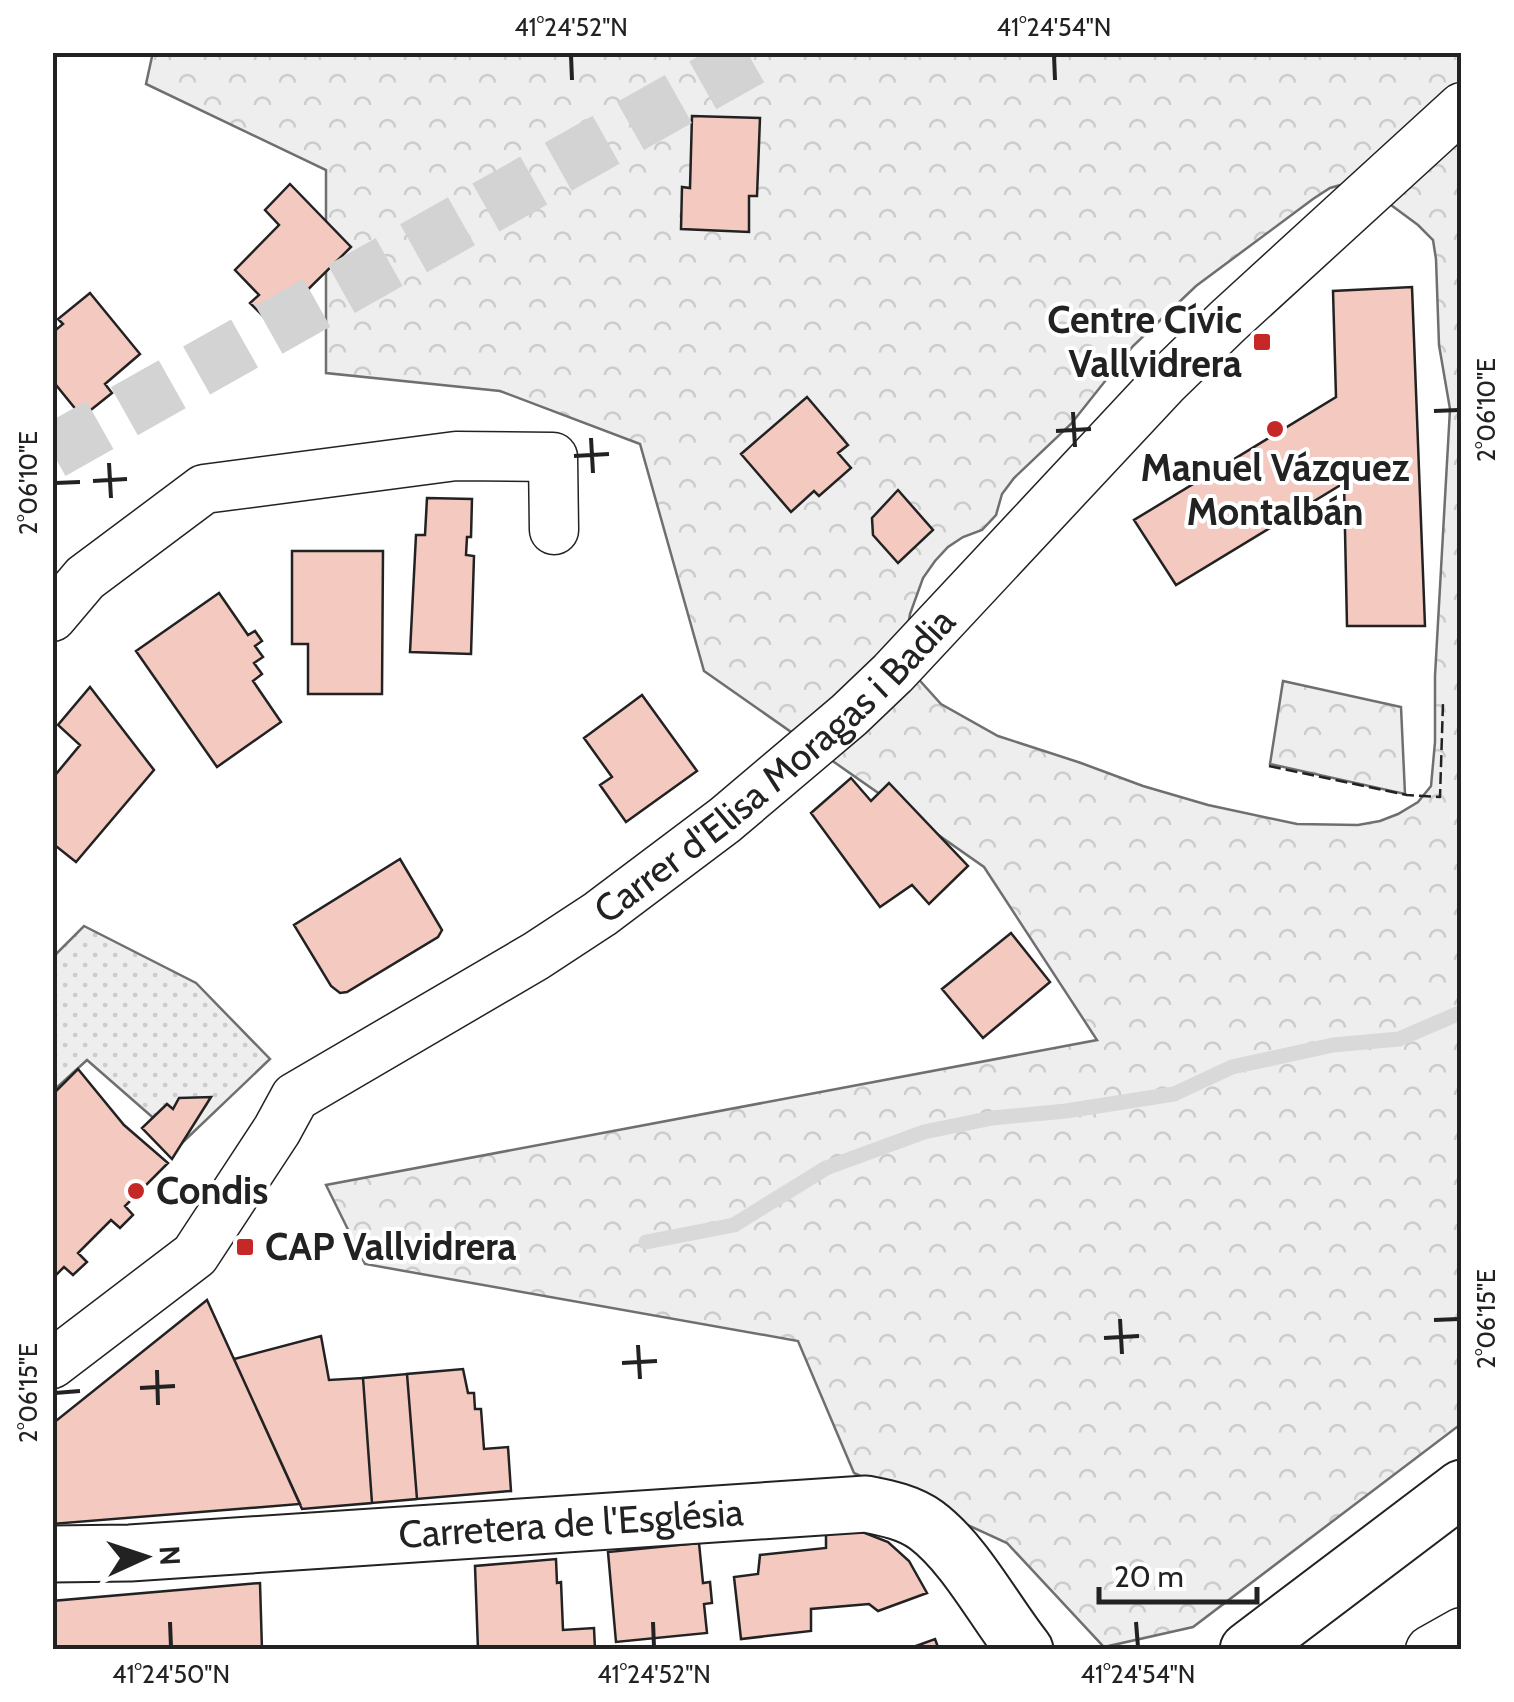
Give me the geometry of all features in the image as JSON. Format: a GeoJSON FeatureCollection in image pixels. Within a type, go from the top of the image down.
{"type":"FeatureCollection","features":[{"type":"Feature","properties":{"kind":"main road"},"geometry":{"type":"LineString","coordinates":[[1248,1650],[1462,1488]]}},
{"type":"Feature","properties":{"kind":"main road","name":"Carretera de l'Església"},"geometry":{"type":"LineString","coordinates":[[52,1554],[168,1550],[866,1504],[891,1509],[925,1524],[950,1547],[1005,1637]]}},
{"type":"Feature","properties":{"kind":"street","name":"Carrer d'Elisa Moragas i Badia"},"geometry":{"type":"LineString","coordinates":[[52,1364],[195,1255],[294,1098],[536,956],[600,914],[724,820],[850,715],[1177,371],[1462,107]]}},
{"type":"Feature","properties":{"kind":"street"},"geometry":{"type":"LineString","coordinates":[[52,617],[85,578],[204,489],[456,456],[553,457],[554,530]]}},
{"type":"Feature","properties":{"kind":"street"},"geometry":{"type":"LineString","coordinates":[[1430,1650],[1462,1632]]}},
{"type":"Feature","properties":{"kind":"green space"},"geometry":{"type":"Polygon","coordinates":[[[153,52],[1461,53],[1461,1424],[1193,1627],[1104,1647],[1007,1543],[854,1473],[798,1341],[365,1264],[326,1185],[1097,1040],[984,867],[704,671],[640,444],[500,391],[326,373],[326,170],[146,84],[153,52]],[[1351,182],[1330,188],[1196,286],[1133,346],[1071,424],[1014,478],[1002,494],[996,515],[982,530],[963,537],[935,561],[923,578],[907,633],[913,673],[941,704],[998,736],[1143,786],[1297,824],[1358,825],[1380,821],[1418,802],[1431,786],[1435,742],[1450,409],[1439,345],[1433,240],[1368,188],[1351,182]]]}},
{"type":"Feature","properties":{"kind":"green space"},"geometry":{"type":"Polygon","coordinates":[[[1283,681],[1401,707],[1405,794],[1270,764],[1283,681]]]}},
{"type":"Feature","properties":{"kind":"green space"},"geometry":{"type":"Polygon","coordinates":[[[84,926],[196,983],[270,1059],[182,1143],[87,1060],[53,1091],[53,957],[84,926]]]}},
{"type":"Feature","properties":{"kind":"building"},"geometry":{"type":"Polygon","coordinates":[[[692,116],[760,118],[757,196],[749,196],[749,232],[681,229],[682,187],[690,188],[692,116]]]}},
{"type":"Feature","properties":{"kind":"building"},"geometry":{"type":"Polygon","coordinates":[[[290,184],[351,247],[272,325],[250,303],[259,295],[235,270],[279,225],[265,210],[290,184]]]}},
{"type":"Feature","properties":{"kind":"building"},"geometry":{"type":"Polygon","coordinates":[[[1412,287],[1425,626],[1347,626],[1344,483],[1176,585],[1134,520],[1336,397],[1333,291],[1412,287]]]}},
{"type":"Feature","properties":{"kind":"building"},"geometry":{"type":"Polygon","coordinates":[[[90,293],[140,354],[105,384],[112,393],[82,417],[52,380],[52,333],[63,324],[58,319],[90,293]]]}},
{"type":"Feature","properties":{"kind":"building"},"geometry":{"type":"Polygon","coordinates":[[[807,397],[848,445],[838,453],[851,468],[819,496],[814,491],[791,512],[741,454],[807,397]]]}},
{"type":"Feature","properties":{"kind":"building"},"geometry":{"type":"Polygon","coordinates":[[[898,490],[933,530],[898,563],[873,535],[872,518],[898,490]]]}},
{"type":"Feature","properties":{"kind":"building"},"geometry":{"type":"Polygon","coordinates":[[[427,498],[472,499],[471,537],[467,537],[466,555],[474,556],[471,654],[410,652],[416,535],[425,535],[427,498]]]}},
{"type":"Feature","properties":{"kind":"building"},"geometry":{"type":"Polygon","coordinates":[[[292,551],[383,551],[382,694],[308,694],[308,644],[292,644],[292,551]]]}},
{"type":"Feature","properties":{"kind":"building"},"geometry":{"type":"Polygon","coordinates":[[[219,593],[248,635],[255,631],[262,641],[255,646],[263,657],[254,663],[262,674],[253,681],[281,722],[217,767],[136,651],[219,593]]]}},
{"type":"Feature","properties":{"kind":"building"},"geometry":{"type":"Polygon","coordinates":[[[90,687],[154,770],[76,862],[52,843],[52,779],[80,745],[58,725],[90,687]]]}},
{"type":"Feature","properties":{"kind":"building"},"geometry":{"type":"Polygon","coordinates":[[[642,695],[697,771],[626,822],[600,785],[612,777],[584,738],[642,695]]]}},
{"type":"Feature","properties":{"kind":"building"},"geometry":{"type":"Polygon","coordinates":[[[851,778],[871,801],[889,783],[968,866],[929,904],[912,885],[880,907],[811,813],[851,778]]]}},
{"type":"Feature","properties":{"kind":"building"},"geometry":{"type":"Polygon","coordinates":[[[400,859],[442,930],[438,937],[340,993],[331,986],[294,925],[400,859]]]}},
{"type":"Feature","properties":{"kind":"building"},"geometry":{"type":"Polygon","coordinates":[[[1011,933],[1050,982],[983,1038],[942,989],[1011,933]]]}},
{"type":"Feature","properties":{"kind":"building"},"geometry":{"type":"Polygon","coordinates":[[[78,1069],[124,1125],[168,1163],[125,1206],[133,1215],[120,1228],[111,1220],[78,1253],[87,1262],[73,1275],[64,1267],[52,1279],[52,1095],[78,1069]]]}},
{"type":"Feature","properties":{"kind":"building"},"geometry":{"type":"Polygon","coordinates":[[[211,1097],[172,1159],[142,1128],[167,1104],[173,1109],[179,1098],[211,1097]]]}},
{"type":"Feature","properties":{"kind":"building"},"geometry":{"type":"Polygon","coordinates":[[[207,1300],[300,1504],[52,1524],[52,1424],[207,1300]]]}},
{"type":"Feature","properties":{"kind":"building"},"geometry":{"type":"Polygon","coordinates":[[[321,1336],[329,1380],[363,1378],[372,1503],[302,1509],[234,1359],[321,1336]]]}},
{"type":"Feature","properties":{"kind":"building"},"geometry":{"type":"Polygon","coordinates":[[[463,1369],[468,1393],[474,1393],[475,1409],[481,1409],[484,1449],[508,1447],[511,1491],[417,1499],[407,1374],[463,1369]]]}},
{"type":"Feature","properties":{"kind":"building"},"geometry":{"type":"Polygon","coordinates":[[[407,1374],[417,1499],[372,1503],[363,1378],[407,1374]]]}},
{"type":"Feature","properties":{"kind":"building"},"geometry":{"type":"Polygon","coordinates":[[[826,1530],[860,1531],[888,1542],[909,1561],[927,1593],[878,1611],[869,1604],[811,1609],[811,1631],[741,1639],[734,1577],[758,1574],[760,1555],[826,1548],[826,1530]]]}},
{"type":"Feature","properties":{"kind":"building"},"geometry":{"type":"Polygon","coordinates":[[[699,1543],[703,1583],[710,1582],[712,1603],[704,1604],[707,1633],[616,1642],[608,1552],[699,1543]]]}},
{"type":"Feature","properties":{"kind":"building"},"geometry":{"type":"Polygon","coordinates":[[[556,1559],[563,1630],[594,1628],[595,1649],[478,1650],[475,1566],[556,1559]]]}},
{"type":"Feature","properties":{"kind":"building"},"geometry":{"type":"Polygon","coordinates":[[[260,1583],[262,1650],[52,1650],[52,1601],[260,1583]]]}},
{"type":"Feature","properties":{"kind":"building"},"geometry":{"type":"Polygon","coordinates":[[[935,1639],[939,1650],[905,1650],[935,1639]]]}},
{"type":"Feature","properties":{"kind":"waterway"},"geometry":{"type":"LineString","coordinates":[[646,1242],[734,1225],[826,1168],[924,1132],[992,1118],[1174,1094],[1232,1067],[1333,1045],[1399,1039],[1462,1012]]}},
{"type":"Feature","properties":{"kind":"tunnel"},"geometry":{"type":"LineString","coordinates":[[52,452],[762,52]]}},
{"type":"Feature","properties":{"kind":"fence"},"geometry":{"type":"LineString","coordinates":[[1269,766],[1407,795],[1440,797],[1443,703]]}},
{"type":"Feature","properties":{"kind":"place","name":"Centre Cívic Vallvidrera"},"geometry":{"type":"Point","coordinates":[1262,342]}},
{"type":"Feature","properties":{"kind":"place","name":"Manuel Vázquez Montalbán"},"geometry":{"type":"Point","coordinates":[1275,429]}},
{"type":"Feature","properties":{"kind":"place","name":"Condis"},"geometry":{"type":"Point","coordinates":[136,1191]}},
{"type":"Feature","properties":{"kind":"place","name":"CAP Vallvidrera"},"geometry":{"type":"Point","coordinates":[245,1247]}}]}
